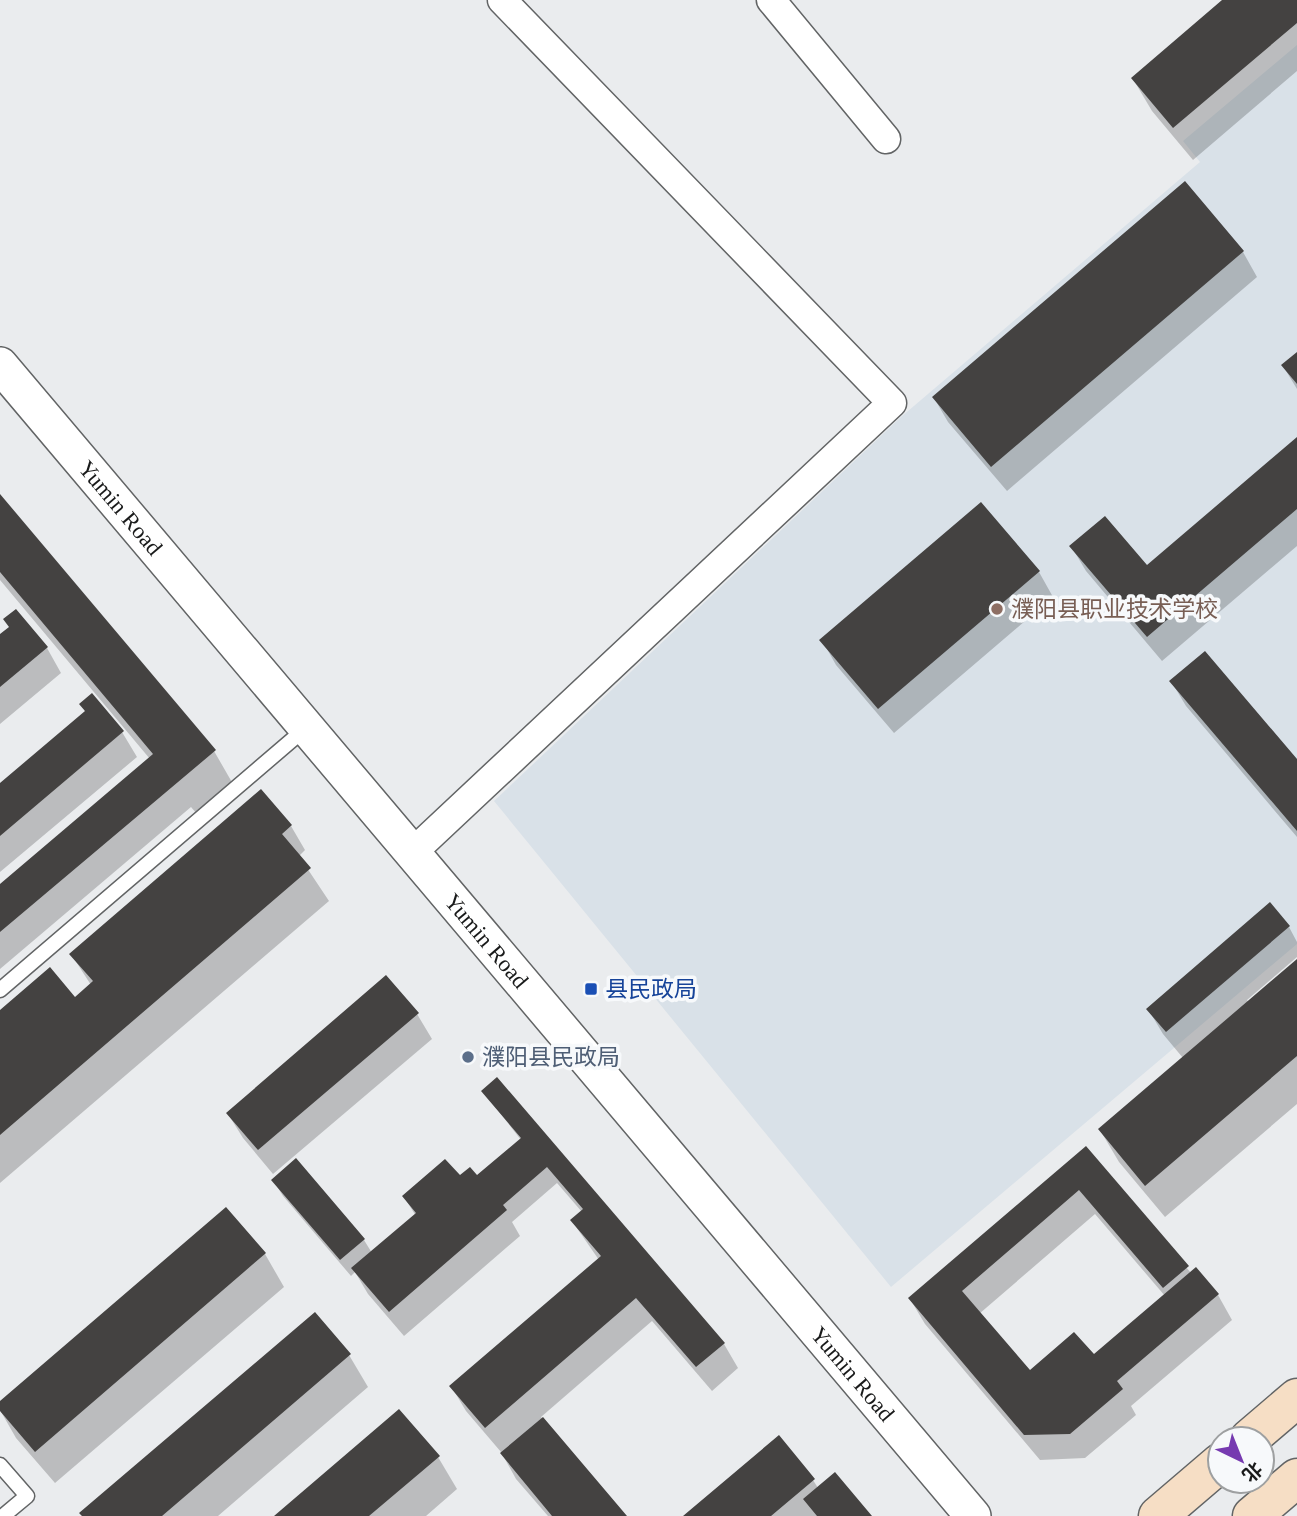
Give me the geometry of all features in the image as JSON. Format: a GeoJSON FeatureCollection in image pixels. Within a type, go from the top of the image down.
{"type":"FeatureCollection","features":[{"type":"Feature","properties":{"kind":"main road"},"geometry":{"type":"LineString","coordinates":[[1265,1425],[1297,1398]]}},
{"type":"Feature","properties":{"kind":"main road"},"geometry":{"type":"LineString","coordinates":[[1158,1516],[1206,1475]]}},
{"type":"Feature","properties":{"kind":"main road"},"geometry":{"type":"LineString","coordinates":[[1252,1516],[1297,1478]]}},
{"type":"Feature","properties":{"kind":"street"},"geometry":{"type":"LineString","coordinates":[[412,853],[892,403],[502,0]]}},
{"type":"Feature","properties":{"kind":"street"},"geometry":{"type":"LineString","coordinates":[[771,0],[886,139]]}},
{"type":"Feature","properties":{"kind":"street","name":"Yumin Road"},"geometry":{"type":"LineString","coordinates":[[0,365],[973,1516]]}},
{"type":"Feature","properties":{"kind":"lane"},"geometry":{"type":"LineString","coordinates":[[0,990],[306,728]]}},
{"type":"Feature","properties":{"kind":"lane"},"geometry":{"type":"LineString","coordinates":[[0,1465],[27,1496],[4,1516]]}},
{"type":"Feature","properties":{"kind":"shaded area","name":"濮阳县职业技术学校"},"geometry":{"type":"Polygon","coordinates":[[[1297,45],[1297,944],[891,1287],[494,801],[901,417],[1200,162],[1183,141],[1297,45]]]}},
{"type":"Feature","properties":{"kind":"building"},"geometry":{"type":"Polygon","coordinates":[[[1222,0],[1297,0],[1297,23],[1173,128],[1131,78],[1222,0]]]}},
{"type":"Feature","properties":{"kind":"building"},"geometry":{"type":"Polygon","coordinates":[[[1185,181],[1244,251],[991,467],[932,397],[1185,181]]]}},
{"type":"Feature","properties":{"kind":"building"},"geometry":{"type":"Polygon","coordinates":[[[1297,352],[1297,384],[1281,365],[1297,352]]]}},
{"type":"Feature","properties":{"kind":"building"},"geometry":{"type":"Polygon","coordinates":[[[1297,437],[1297,509],[1147,637],[1069,546],[1105,516],[1147,565],[1297,437]]]}},
{"type":"Feature","properties":{"kind":"building"},"geometry":{"type":"Polygon","coordinates":[[[0,494],[216,750],[0,932],[0,884],[153,754],[0,572],[0,494]]]}},
{"type":"Feature","properties":{"kind":"building"},"geometry":{"type":"Polygon","coordinates":[[[981,502],[1040,571],[878,709],[819,640],[981,502]]]}},
{"type":"Feature","properties":{"kind":"building"},"geometry":{"type":"Polygon","coordinates":[[[16,609],[48,647],[0,687],[0,634],[9,627],[3,619],[16,609]]]}},
{"type":"Feature","properties":{"kind":"building"},"geometry":{"type":"Polygon","coordinates":[[[1205,651],[1297,759],[1297,831],[1169,681],[1205,651]]]}},
{"type":"Feature","properties":{"kind":"building"},"geometry":{"type":"Polygon","coordinates":[[[92,693],[124,731],[0,836],[0,783],[85,711],[79,704],[92,693]]]}},
{"type":"Feature","properties":{"kind":"building"},"geometry":{"type":"Polygon","coordinates":[[[261,789],[292,825],[282,834],[311,868],[0,1135],[0,1010],[50,967],[75,997],[93,981],[69,954],[261,789]]]}},
{"type":"Feature","properties":{"kind":"building"},"geometry":{"type":"Polygon","coordinates":[[[1270,902],[1290,926],[1166,1032],[1146,1009],[1270,902]]]}},
{"type":"Feature","properties":{"kind":"building"},"geometry":{"type":"Polygon","coordinates":[[[1297,959],[1297,1056],[1145,1186],[1098,1129],[1297,959]]]}},
{"type":"Feature","properties":{"kind":"building"},"geometry":{"type":"Polygon","coordinates":[[[386,975],[419,1013],[258,1150],[226,1113],[386,975]]]}},
{"type":"Feature","properties":{"kind":"building"},"geometry":{"type":"Polygon","coordinates":[[[497,1077],[725,1343],[696,1367],[636,1298],[485,1428],[449,1386],[601,1256],[570,1220],[583,1209],[547,1167],[503,1205],[507,1210],[389,1312],[351,1268],[416,1213],[402,1196],[445,1159],[460,1175],[470,1167],[477,1175],[521,1138],[481,1091],[497,1077]]]}},
{"type":"Feature","properties":{"kind":"building"},"geometry":{"type":"Polygon","coordinates":[[[1086,1146],[1189,1266],[1163,1288],[1079,1190],[962,1291],[1030,1370],[1074,1332],[1094,1354],[1196,1267],[1219,1294],[1117,1381],[1123,1389],[1070,1434],[1024,1435],[908,1298],[1086,1146]]]}},
{"type":"Feature","properties":{"kind":"building"},"geometry":{"type":"Polygon","coordinates":[[[296,1158],[365,1239],[340,1260],[271,1180],[296,1158]]]}},
{"type":"Feature","properties":{"kind":"building"},"geometry":{"type":"Polygon","coordinates":[[[226,1207],[266,1253],[35,1452],[0,1411],[0,1401],[226,1207]]]}},
{"type":"Feature","properties":{"kind":"building"},"geometry":{"type":"Polygon","coordinates":[[[315,1312],[351,1354],[162,1516],[82,1516],[79,1513],[315,1312]]]}},
{"type":"Feature","properties":{"kind":"building"},"geometry":{"type":"Polygon","coordinates":[[[399,1409],[440,1456],[369,1516],[274,1516],[399,1409]]]}},
{"type":"Feature","properties":{"kind":"building"},"geometry":{"type":"Polygon","coordinates":[[[543,1417],[627,1516],[552,1516],[500,1453],[543,1417]]]}},
{"type":"Feature","properties":{"kind":"building"},"geometry":{"type":"Polygon","coordinates":[[[779,1435],[815,1479],[771,1516],[683,1516],[779,1435]]]}},
{"type":"Feature","properties":{"kind":"building"},"geometry":{"type":"Polygon","coordinates":[[[835,1472],[872,1516],[817,1516],[803,1499],[835,1472]]]}},
{"type":"Feature","properties":{"kind":"place","name":"濮阳县职业技术学校"},"geometry":{"type":"Point","coordinates":[997,609]}},
{"type":"Feature","properties":{"kind":"place","name":"县民政局"},"geometry":{"type":"Point","coordinates":[591,989]}},
{"type":"Feature","properties":{"kind":"place","name":"濮阳县民政局"},"geometry":{"type":"Point","coordinates":[468,1057]}}]}
